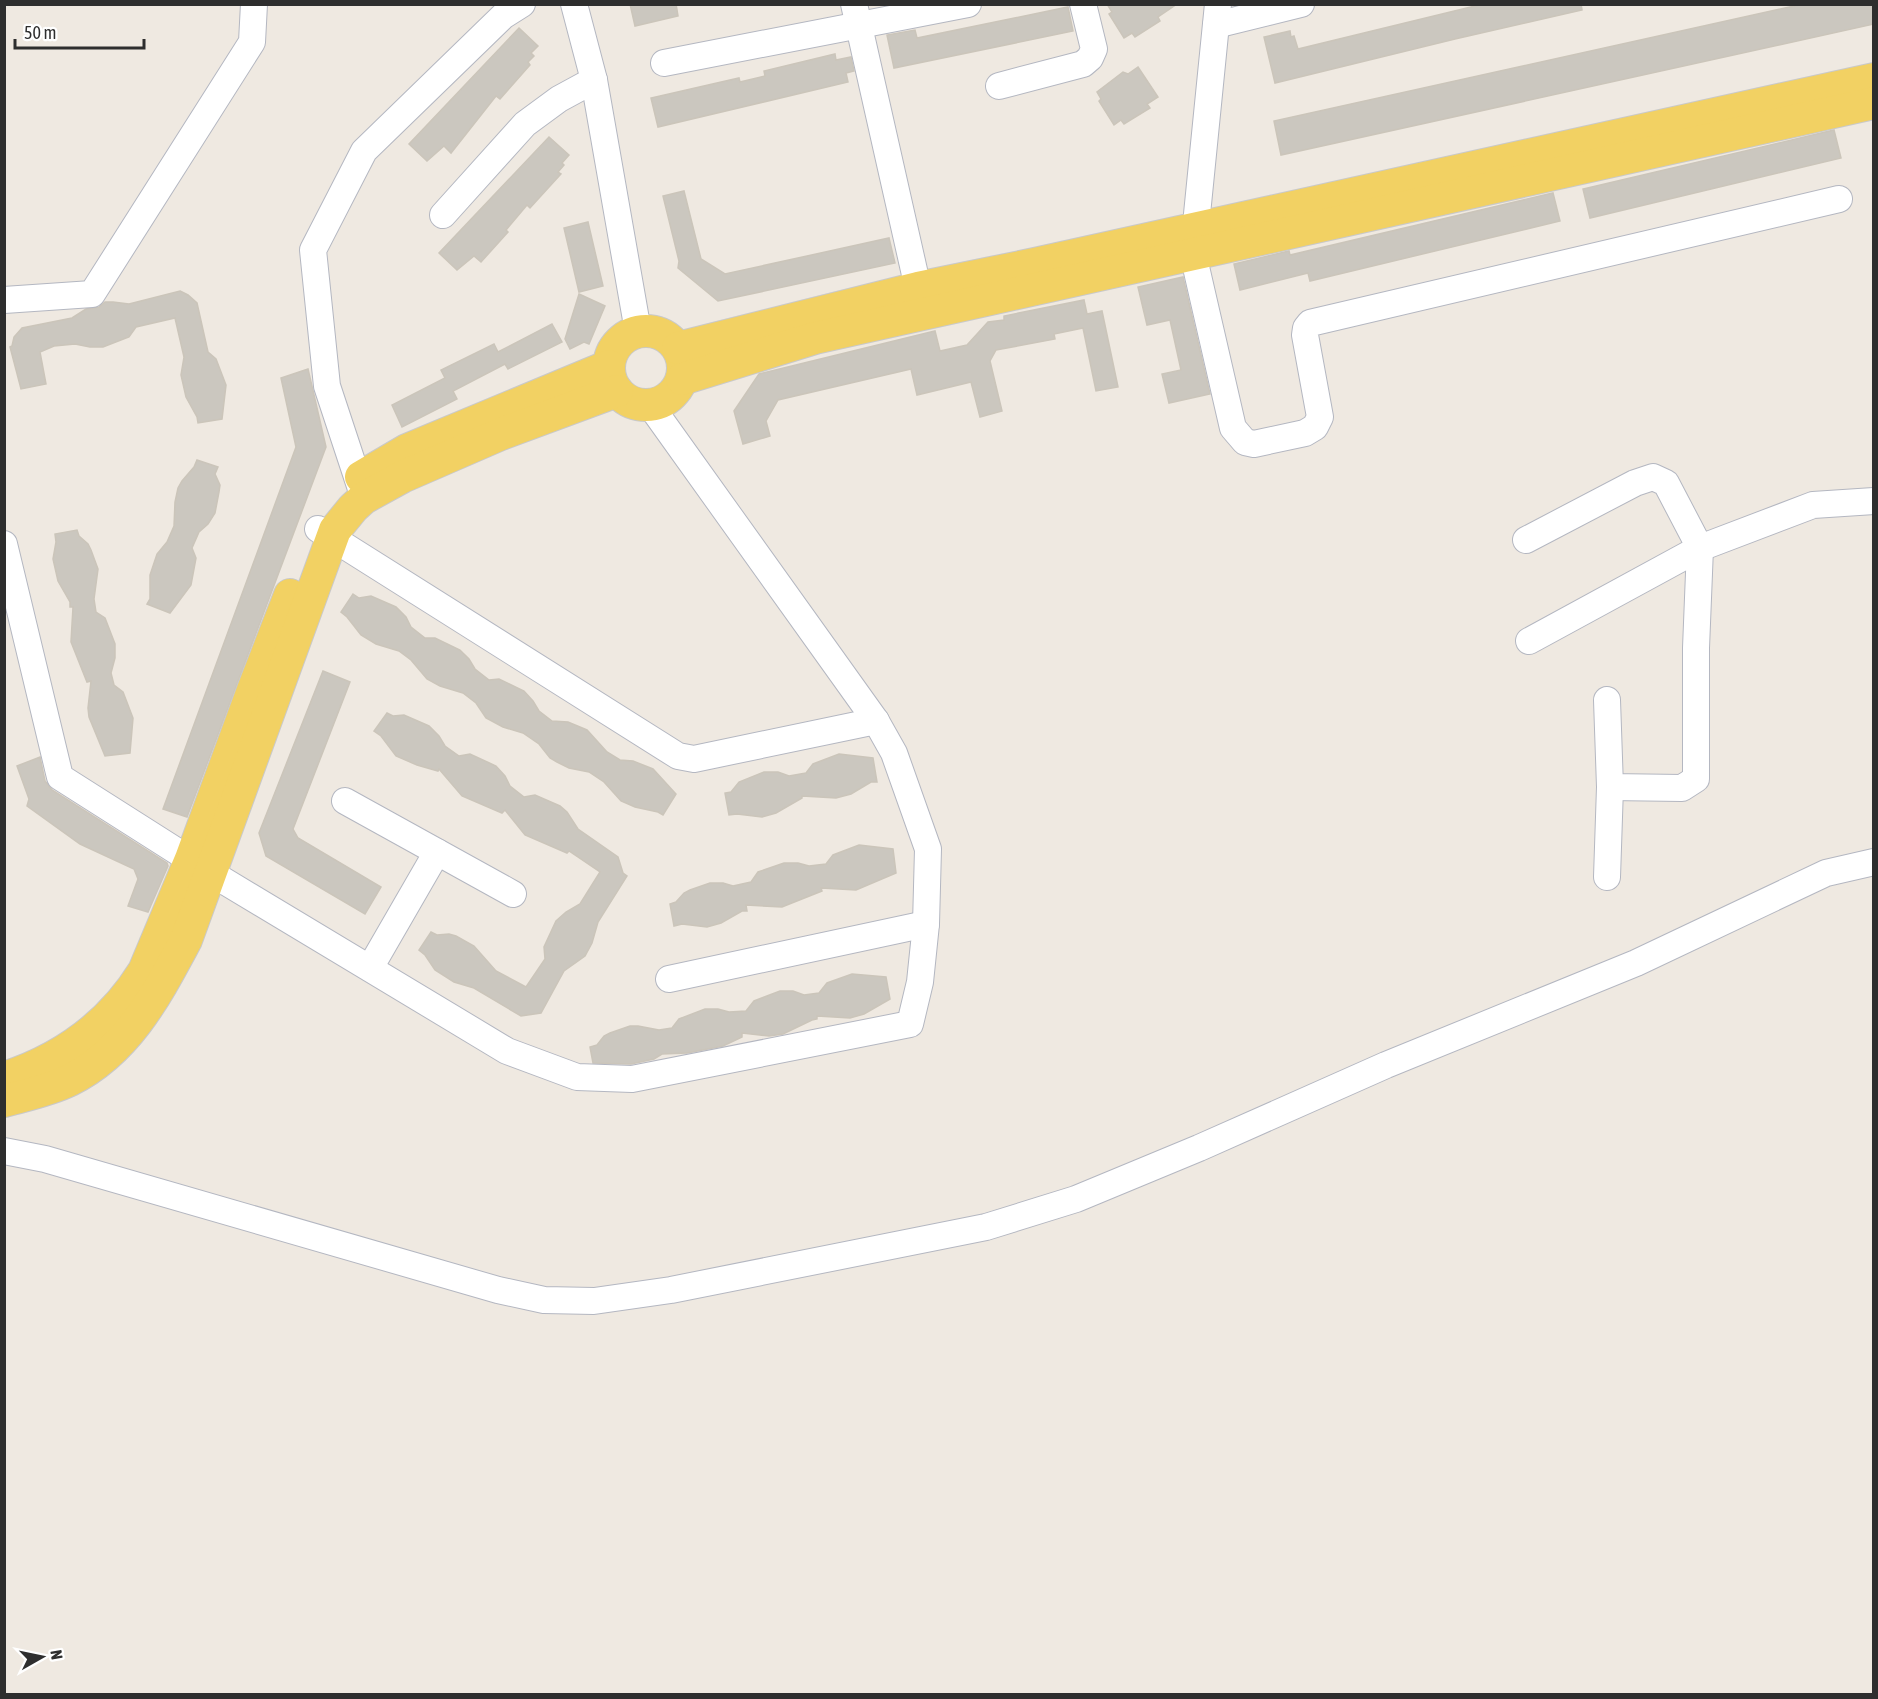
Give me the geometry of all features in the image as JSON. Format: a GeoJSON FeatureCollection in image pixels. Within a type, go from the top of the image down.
{"type":"FeatureCollection","features":[{"type":"Feature","properties":{"kind":"main road"},"geometry":{"type":"LineString","coordinates":[[680,364],[815,338],[1195,241],[1874,79]]}},
{"type":"Feature","properties":{"kind":"main road"},"geometry":{"type":"LineString","coordinates":[[680,364],[918,288],[1195,241],[1874,103]]}},
{"type":"Feature","properties":{"kind":"main road"},"geometry":{"type":"LineString","coordinates":[[638,331],[657,332],[672,341],[680,364],[670,397],[650,405],[632,402],[613,378],[615,347],[621,340],[638,331]]}},
{"type":"Feature","properties":{"kind":"main road"},"geometry":{"type":"LineString","coordinates":[[4,1078],[69,1049],[111,1014],[144,971],[201,866],[325,534],[335,530],[353,508],[361,489],[407,450],[613,378]]}},
{"type":"Feature","properties":{"kind":"main road"},"geometry":{"type":"LineString","coordinates":[[4,1101],[70,1080],[108,1054],[123,1040],[157,995],[186,940],[201,866]]}},
{"type":"Feature","properties":{"kind":"street"},"geometry":{"type":"LineString","coordinates":[[4,300],[92,294],[252,42],[254,4]]}},
{"type":"Feature","properties":{"kind":"street"},"geometry":{"type":"LineString","coordinates":[[361,489],[327,386],[313,250],[364,151],[503,16],[522,4]]}},
{"type":"Feature","properties":{"kind":"street"},"geometry":{"type":"LineString","coordinates":[[574,4],[594,80],[638,331]]}},
{"type":"Feature","properties":{"kind":"street"},"geometry":{"type":"LineString","coordinates":[[664,63],[856,15],[968,4]]}},
{"type":"Feature","properties":{"kind":"street"},"geometry":{"type":"LineString","coordinates":[[999,86],[1083,64],[1090,58],[1094,49],[1083,4]]}},
{"type":"Feature","properties":{"kind":"street"},"geometry":{"type":"LineString","coordinates":[[1301,4],[1217,15],[1195,241],[1233,428],[1245,441],[1254,444],[1305,433],[1315,427],[1320,417],[1305,335],[1310,323],[1839,199]]}},
{"type":"Feature","properties":{"kind":"street"},"geometry":{"type":"LineString","coordinates":[[856,15],[918,288]]}},
{"type":"Feature","properties":{"kind":"street"},"geometry":{"type":"LineString","coordinates":[[443,215],[525,124],[559,99],[594,80]]}},
{"type":"Feature","properties":{"kind":"street"},"geometry":{"type":"LineString","coordinates":[[4,544],[60,777],[201,866],[507,1051],[578,1077],[632,1079],[910,1024],[920,982],[926,924],[928,849],[894,753],[876,722],[650,405]]}},
{"type":"Feature","properties":{"kind":"street"},"geometry":{"type":"LineString","coordinates":[[1526,540],[1635,483],[1653,477],[1666,483],[1700,548],[1696,648],[1696,779],[1682,788],[1610,787]]}},
{"type":"Feature","properties":{"kind":"street"},"geometry":{"type":"LineString","coordinates":[[1529,641],[1700,548],[1812,505],[1874,501]]}},
{"type":"Feature","properties":{"kind":"street"},"geometry":{"type":"LineString","coordinates":[[325,534],[678,756],[694,759],[876,722]]}},
{"type":"Feature","properties":{"kind":"street"},"geometry":{"type":"LineString","coordinates":[[1607,700],[1610,787],[1607,877]]}},
{"type":"Feature","properties":{"kind":"street"},"geometry":{"type":"LineString","coordinates":[[345,801],[513,894]]}},
{"type":"Feature","properties":{"kind":"street"},"geometry":{"type":"LineString","coordinates":[[370,968],[437,852]]}},
{"type":"Feature","properties":{"kind":"street"},"geometry":{"type":"LineString","coordinates":[[4,1151],[56,1162],[498,1290],[544,1300],[594,1301],[671,1290],[986,1227],[1076,1199],[1199,1148],[1386,1065],[1636,963],[1826,873],[1874,862]]}},
{"type":"Feature","properties":{"kind":"street"},"geometry":{"type":"LineString","coordinates":[[669,979],[926,924]]}},
{"type":"Feature","properties":{"kind":"building"},"geometry":{"type":"Polygon","coordinates":[[[630,4],[676,4],[678,16],[635,26],[630,4]]]}},
{"type":"Feature","properties":{"kind":"building"},"geometry":{"type":"Polygon","coordinates":[[[1107,4],[1177,4],[1158,17],[1160,21],[1135,37],[1132,33],[1124,38],[1109,14],[1112,12],[1107,4]]]}},
{"type":"Feature","properties":{"kind":"building"},"geometry":{"type":"Polygon","coordinates":[[[1483,4],[1581,4],[1582,10],[1275,83],[1264,37],[1290,31],[1298,49],[1483,4]]]}},
{"type":"Feature","properties":{"kind":"building"},"geometry":{"type":"Polygon","coordinates":[[[1803,4],[1874,4],[1874,24],[1281,155],[1274,121],[1803,4]]]}},
{"type":"Feature","properties":{"kind":"building"},"geometry":{"type":"Polygon","coordinates":[[[1068,7],[1073,31],[894,68],[887,35],[915,30],[917,38],[1068,7]]]}},
{"type":"Feature","properties":{"kind":"building"},"geometry":{"type":"Polygon","coordinates":[[[519,28],[538,46],[531,53],[534,56],[528,62],[530,65],[500,99],[496,96],[451,153],[444,146],[427,161],[409,144],[519,28]]]}},
{"type":"Feature","properties":{"kind":"building"},"geometry":{"type":"Polygon","coordinates":[[[835,54],[836,60],[851,57],[854,71],[846,73],[848,82],[658,127],[651,98],[739,78],[740,82],[765,76],[764,71],[835,54]]]}},
{"type":"Feature","properties":{"kind":"building"},"geometry":{"type":"Polygon","coordinates":[[[1138,67],[1158,97],[1147,104],[1150,108],[1124,124],[1121,120],[1114,125],[1099,101],[1101,99],[1097,92],[1123,72],[1128,74],[1138,67]]]}},
{"type":"Feature","properties":{"kind":"building"},"geometry":{"type":"Polygon","coordinates":[[[1834,130],[1841,158],[1590,218],[1583,189],[1834,130]]]}},
{"type":"Feature","properties":{"kind":"building"},"geometry":{"type":"Polygon","coordinates":[[[549,137],[569,155],[558,172],[561,174],[530,208],[527,205],[506,230],[508,232],[481,262],[474,256],[457,270],[439,253],[549,137]]]}},
{"type":"Feature","properties":{"kind":"building"},"geometry":{"type":"Polygon","coordinates":[[[684,191],[701,259],[725,274],[889,238],[895,263],[718,301],[678,268],[679,261],[663,196],[684,191]]]}},
{"type":"Feature","properties":{"kind":"building"},"geometry":{"type":"Polygon","coordinates":[[[1553,193],[1560,221],[1310,281],[1308,273],[1240,290],[1234,264],[1289,251],[1290,255],[1553,193]]]}},
{"type":"Feature","properties":{"kind":"building"},"geometry":{"type":"Polygon","coordinates":[[[588,222],[603,286],[579,292],[564,228],[588,222]]]}},
{"type":"Feature","properties":{"kind":"building"},"geometry":{"type":"Polygon","coordinates":[[[1183,277],[1210,394],[1169,403],[1162,374],[1181,370],[1170,320],[1147,325],[1138,287],[1183,277]]]}},
{"type":"Feature","properties":{"kind":"building"},"geometry":{"type":"Polygon","coordinates":[[[180,291],[197,303],[208,352],[216,359],[226,385],[222,419],[198,423],[186,397],[181,375],[184,357],[175,318],[136,327],[129,337],[103,347],[75,344],[54,346],[40,352],[46,384],[21,389],[10,347],[14,337],[22,328],[72,318],[86,309],[99,307],[105,302],[129,304],[180,291]]]}},
{"type":"Feature","properties":{"kind":"building"},"geometry":{"type":"Polygon","coordinates":[[[579,294],[605,306],[589,344],[584,342],[570,349],[565,339],[579,294]]]}},
{"type":"Feature","properties":{"kind":"building"},"geometry":{"type":"Polygon","coordinates":[[[1084,300],[1087,314],[1102,311],[1118,387],[1096,391],[1083,328],[1054,334],[1055,339],[996,350],[990,361],[1002,411],[980,417],[971,382],[917,395],[911,369],[778,400],[766,421],[770,436],[743,444],[734,411],[759,374],[935,331],[940,351],[967,345],[988,322],[1004,320],[1004,316],[1084,300]]]}},
{"type":"Feature","properties":{"kind":"building"},"geometry":{"type":"Polygon","coordinates":[[[552,324],[562,342],[508,369],[505,364],[453,391],[457,399],[402,427],[392,405],[445,378],[441,370],[494,344],[498,352],[552,324]]]}},
{"type":"Feature","properties":{"kind":"building"},"geometry":{"type":"Polygon","coordinates":[[[308,369],[326,447],[187,817],[163,809],[296,447],[281,378],[308,369]]]}},
{"type":"Feature","properties":{"kind":"building"},"geometry":{"type":"Polygon","coordinates":[[[197,460],[218,467],[215,474],[220,485],[219,492],[215,513],[199,532],[192,548],[196,558],[191,585],[170,613],[147,604],[150,599],[150,575],[157,554],[167,542],[174,526],[178,488],[197,460]]]}},
{"type":"Feature","properties":{"kind":"building"},"geometry":{"type":"Polygon","coordinates":[[[77,530],[79,536],[88,544],[98,569],[94,599],[96,612],[105,618],[115,644],[115,658],[111,673],[114,685],[123,692],[133,718],[130,753],[105,756],[89,717],[91,681],[87,682],[71,642],[73,607],[70,607],[70,602],[58,581],[53,559],[55,534],[77,530]]]}},
{"type":"Feature","properties":{"kind":"building"},"geometry":{"type":"Polygon","coordinates":[[[353,594],[359,598],[371,596],[396,607],[406,617],[411,627],[425,638],[435,638],[460,650],[475,669],[489,680],[499,679],[524,691],[539,711],[552,721],[568,722],[587,730],[607,752],[620,760],[633,761],[653,769],[676,794],[663,815],[621,801],[604,782],[589,772],[569,768],[550,758],[539,744],[523,733],[503,727],[486,718],[476,703],[463,693],[440,686],[427,679],[411,660],[399,651],[376,644],[361,635],[341,612],[353,594]]]}},
{"type":"Feature","properties":{"kind":"building"},"geometry":{"type":"Polygon","coordinates":[[[323,671],[350,682],[293,829],[298,838],[381,887],[365,914],[266,856],[259,833],[323,671]]]}},
{"type":"Feature","properties":{"kind":"building"},"geometry":{"type":"Polygon","coordinates":[[[387,713],[393,716],[404,715],[429,726],[445,746],[459,756],[470,754],[496,766],[510,786],[524,797],[535,795],[560,806],[567,812],[578,829],[618,857],[623,873],[627,876],[598,922],[592,943],[585,956],[564,971],[541,1013],[521,1016],[474,988],[454,982],[435,970],[419,950],[431,932],[437,935],[456,936],[474,946],[496,971],[526,987],[545,959],[544,947],[556,921],[580,904],[600,872],[569,851],[567,853],[525,835],[505,810],[502,813],[462,796],[439,769],[438,771],[417,765],[396,756],[381,736],[374,731],[387,713]]]}},
{"type":"Feature","properties":{"kind":"building"},"geometry":{"type":"Polygon","coordinates":[[[839,754],[873,758],[877,782],[871,782],[851,794],[836,798],[802,796],[776,813],[762,817],[729,815],[725,793],[731,792],[739,782],[764,772],[778,772],[789,776],[806,773],[813,764],[839,754]]]}},
{"type":"Feature","properties":{"kind":"building"},"geometry":{"type":"Polygon","coordinates":[[[40,757],[45,781],[52,790],[167,863],[168,866],[148,912],[128,906],[138,879],[134,869],[80,844],[27,806],[29,799],[17,766],[40,757]]]}},
{"type":"Feature","properties":{"kind":"building"},"geometry":{"type":"Polygon","coordinates":[[[859,845],[893,849],[896,873],[856,890],[821,888],[822,891],[782,907],[746,905],[747,911],[742,911],[721,923],[707,927],[682,924],[674,926],[670,904],[676,902],[690,890],[710,883],[733,886],[751,882],[758,872],[784,863],[809,866],[826,864],[833,855],[859,845]]]}},
{"type":"Feature","properties":{"kind":"building"},"geometry":{"type":"Polygon","coordinates":[[[852,974],[886,977],[890,999],[864,1014],[850,1018],[817,1016],[817,1019],[783,1034],[769,1036],[742,1033],[742,1037],[723,1046],[687,1053],[662,1054],[654,1059],[631,1064],[593,1063],[590,1047],[597,1045],[604,1036],[630,1026],[659,1030],[672,1028],[679,1019],[705,1009],[729,1012],[746,1011],[754,1001],[780,991],[793,991],[804,995],[819,993],[827,983],[852,974]]]}}]}
